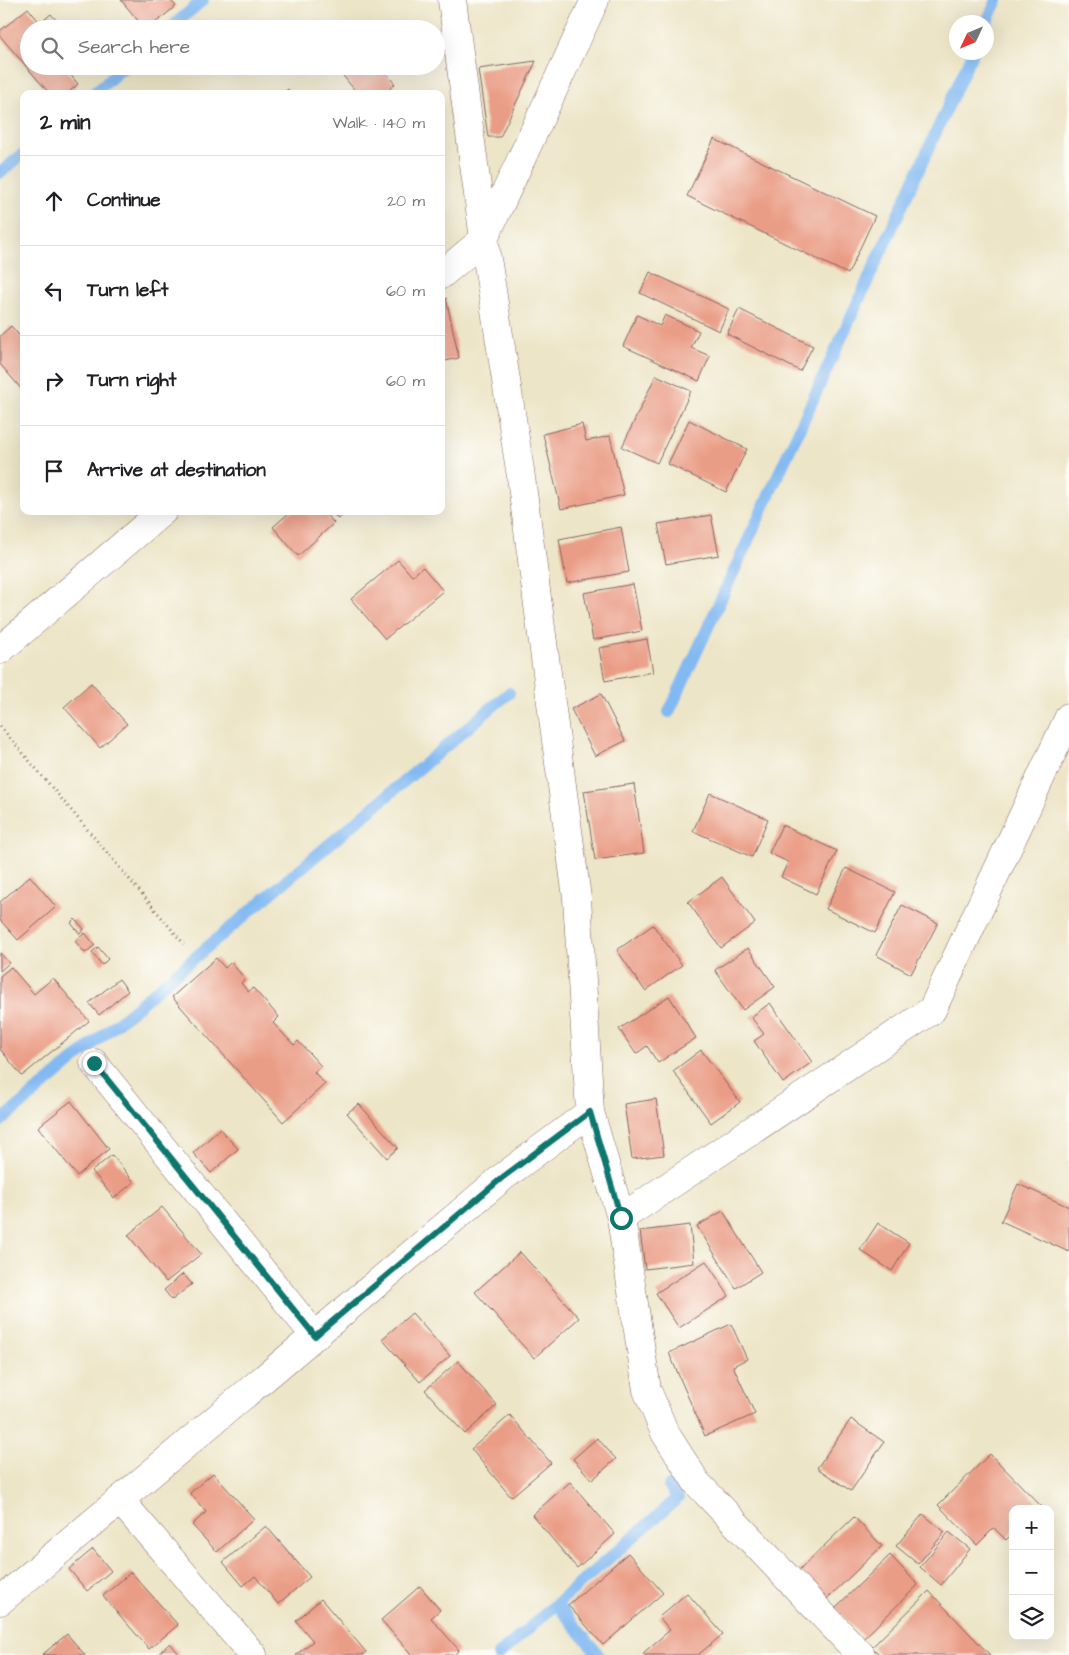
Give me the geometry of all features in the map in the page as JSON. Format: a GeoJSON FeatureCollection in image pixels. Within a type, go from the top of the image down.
{"type":"FeatureCollection","features":[{"type":"Feature","properties":{"kind":"street"},"geometry":{"type":"LineString","coordinates":[[452,0],[484,238],[520,470],[577,898],[590,1112],[621,1218],[646,1390],[665,1433],[697,1483],[861,1655]]}},
{"type":"Feature","properties":{"kind":"street"},"geometry":{"type":"LineString","coordinates":[[445,272],[484,238],[595,0]]}},
{"type":"Feature","properties":{"kind":"street"},"geometry":{"type":"LineString","coordinates":[[0,650],[158,515]]}},
{"type":"Feature","properties":{"kind":"street"},"geometry":{"type":"LineString","coordinates":[[621,1218],[932,1010],[1069,717]]}},
{"type":"Feature","properties":{"kind":"street"},"geometry":{"type":"LineString","coordinates":[[94,1063],[315,1336]]}},
{"type":"Feature","properties":{"kind":"street"},"geometry":{"type":"LineString","coordinates":[[0,1601],[503,1177],[590,1112]]}},
{"type":"Feature","properties":{"kind":"street"},"geometry":{"type":"LineString","coordinates":[[120,1500],[253,1655]]}},
{"type":"Feature","properties":{"kind":"path"},"geometry":{"type":"LineString","coordinates":[[0,726],[184,944]]}},
{"type":"Feature","properties":{"kind":"building"},"geometry":{"type":"Polygon","coordinates":[[[121,0],[170,0],[176,6],[159,20],[138,20],[121,0]]]}},
{"type":"Feature","properties":{"kind":"building"},"geometry":{"type":"Polygon","coordinates":[[[28,8],[38,20],[20,20],[20,59],[0,36],[0,31],[28,8]]]}},
{"type":"Feature","properties":{"kind":"building"},"geometry":{"type":"Polygon","coordinates":[[[51,14],[56,20],[44,20],[51,14]]]}},
{"type":"Feature","properties":{"kind":"building"},"geometry":{"type":"Polygon","coordinates":[[[536,61],[500,137],[488,137],[478,69],[536,61]]]}},
{"type":"Feature","properties":{"kind":"building"},"geometry":{"type":"Polygon","coordinates":[[[34,75],[71,75],[78,84],[71,90],[47,90],[34,75]]]}},
{"type":"Feature","properties":{"kind":"building"},"geometry":{"type":"Polygon","coordinates":[[[342,75],[388,75],[395,84],[388,90],[355,90],[342,75]]]}},
{"type":"Feature","properties":{"kind":"building"},"geometry":{"type":"Polygon","coordinates":[[[714,139],[875,216],[848,274],[687,196],[714,139]]]}},
{"type":"Feature","properties":{"kind":"building"},"geometry":{"type":"Polygon","coordinates":[[[650,272],[729,309],[719,331],[640,293],[650,272]]]}},
{"type":"Feature","properties":{"kind":"building"},"geometry":{"type":"Polygon","coordinates":[[[445,299],[459,358],[445,361],[445,299]]]}},
{"type":"Feature","properties":{"kind":"building"},"geometry":{"type":"Polygon","coordinates":[[[739,309],[813,346],[800,371],[727,334],[739,309]]]}},
{"type":"Feature","properties":{"kind":"building"},"geometry":{"type":"Polygon","coordinates":[[[637,315],[660,326],[665,315],[699,331],[691,348],[710,356],[699,381],[623,346],[637,315]]]}},
{"type":"Feature","properties":{"kind":"building"},"geometry":{"type":"Polygon","coordinates":[[[11,326],[20,336],[20,387],[0,364],[0,336],[11,326]]]}},
{"type":"Feature","properties":{"kind":"building"},"geometry":{"type":"Polygon","coordinates":[[[656,375],[691,391],[657,463],[622,447],[656,375]]]}},
{"type":"Feature","properties":{"kind":"building"},"geometry":{"type":"Polygon","coordinates":[[[689,420],[747,449],[726,492],[668,464],[689,420]]]}},
{"type":"Feature","properties":{"kind":"building"},"geometry":{"type":"Polygon","coordinates":[[[582,424],[586,441],[610,436],[624,495],[561,509],[543,434],[582,424]]]}},
{"type":"Feature","properties":{"kind":"building"},"geometry":{"type":"Polygon","coordinates":[[[286,515],[327,515],[334,523],[298,556],[273,527],[286,515]]]}},
{"type":"Feature","properties":{"kind":"building"},"geometry":{"type":"Polygon","coordinates":[[[334,515],[342,515],[338,519],[334,515]]]}},
{"type":"Feature","properties":{"kind":"building"},"geometry":{"type":"Polygon","coordinates":[[[711,515],[719,555],[666,564],[658,524],[711,515]]]}},
{"type":"Feature","properties":{"kind":"building"},"geometry":{"type":"Polygon","coordinates":[[[621,527],[629,572],[567,583],[559,539],[621,527]]]}},
{"type":"Feature","properties":{"kind":"building"},"geometry":{"type":"Polygon","coordinates":[[[398,560],[412,576],[423,567],[443,591],[385,639],[351,599],[398,560]]]}},
{"type":"Feature","properties":{"kind":"building"},"geometry":{"type":"Polygon","coordinates":[[[633,584],[642,631],[593,640],[584,593],[633,584]]]}},
{"type":"Feature","properties":{"kind":"building"},"geometry":{"type":"Polygon","coordinates":[[[647,639],[653,672],[605,681],[599,648],[647,639]]]}},
{"type":"Feature","properties":{"kind":"building"},"geometry":{"type":"Polygon","coordinates":[[[91,683],[127,724],[100,748],[64,707],[91,683]]]}},
{"type":"Feature","properties":{"kind":"building"},"geometry":{"type":"Polygon","coordinates":[[[601,694],[625,741],[595,756],[571,709],[601,694]]]}},
{"type":"Feature","properties":{"kind":"building"},"geometry":{"type":"Polygon","coordinates":[[[634,784],[644,853],[595,860],[584,791],[634,784]]]}},
{"type":"Feature","properties":{"kind":"building"},"geometry":{"type":"Polygon","coordinates":[[[710,793],[768,819],[752,857],[693,831],[710,793]]]}},
{"type":"Feature","properties":{"kind":"building"},"geometry":{"type":"Polygon","coordinates":[[[782,825],[837,851],[816,894],[781,877],[788,862],[769,853],[782,825]]]}},
{"type":"Feature","properties":{"kind":"building"},"geometry":{"type":"Polygon","coordinates":[[[846,868],[895,892],[875,933],[826,909],[846,868]]]}},
{"type":"Feature","properties":{"kind":"building"},"geometry":{"type":"Polygon","coordinates":[[[30,876],[56,907],[18,940],[0,920],[0,902],[30,876]]]}},
{"type":"Feature","properties":{"kind":"building"},"geometry":{"type":"Polygon","coordinates":[[[722,877],[755,923],[721,948],[688,902],[722,877]]]}},
{"type":"Feature","properties":{"kind":"building"},"geometry":{"type":"Polygon","coordinates":[[[902,905],[938,923],[911,974],[876,955],[902,905]]]}},
{"type":"Feature","properties":{"kind":"building"},"geometry":{"type":"Polygon","coordinates":[[[75,919],[84,929],[80,934],[71,923],[75,919]]]}},
{"type":"Feature","properties":{"kind":"building"},"geometry":{"type":"Polygon","coordinates":[[[653,925],[682,965],[645,991],[617,950],[653,925]]]}},
{"type":"Feature","properties":{"kind":"building"},"geometry":{"type":"Polygon","coordinates":[[[85,933],[95,945],[85,953],[75,941],[85,933]]]}},
{"type":"Feature","properties":{"kind":"building"},"geometry":{"type":"Polygon","coordinates":[[[98,947],[108,959],[102,965],[92,952],[98,947]]]}},
{"type":"Feature","properties":{"kind":"building"},"geometry":{"type":"Polygon","coordinates":[[[748,948],[775,987],[743,1010],[715,970],[748,948]]]}},
{"type":"Feature","properties":{"kind":"building"},"geometry":{"type":"Polygon","coordinates":[[[0,953],[9,963],[0,971],[0,953]]]}},
{"type":"Feature","properties":{"kind":"building"},"geometry":{"type":"Polygon","coordinates":[[[216,958],[225,968],[231,962],[245,979],[241,983],[248,992],[253,988],[279,1017],[273,1023],[294,1045],[298,1041],[321,1066],[314,1072],[325,1084],[283,1122],[172,997],[216,958]]]}},
{"type":"Feature","properties":{"kind":"building"},"geometry":{"type":"Polygon","coordinates":[[[11,967],[34,994],[53,978],[89,1021],[22,1076],[0,1049],[0,976],[11,967]]]}},
{"type":"Feature","properties":{"kind":"building"},"geometry":{"type":"Polygon","coordinates":[[[119,979],[128,991],[99,1015],[89,1003],[119,979]]]}},
{"type":"Feature","properties":{"kind":"building"},"geometry":{"type":"Polygon","coordinates":[[[669,996],[696,1038],[658,1063],[647,1046],[636,1054],[619,1029],[669,996]]]}},
{"type":"Feature","properties":{"kind":"building"},"geometry":{"type":"Polygon","coordinates":[[[770,1003],[812,1062],[783,1083],[754,1041],[764,1034],[751,1017],[770,1003]]]}},
{"type":"Feature","properties":{"kind":"building"},"geometry":{"type":"Polygon","coordinates":[[[701,1050],[740,1102],[711,1123],[673,1071],[701,1050]]]}},
{"type":"Feature","properties":{"kind":"building"},"geometry":{"type":"Polygon","coordinates":[[[656,1099],[664,1155],[632,1159],[624,1104],[656,1099]]]}},
{"type":"Feature","properties":{"kind":"building"},"geometry":{"type":"Polygon","coordinates":[[[71,1101],[109,1149],[77,1176],[38,1127],[71,1101]]]}},
{"type":"Feature","properties":{"kind":"building"},"geometry":{"type":"Polygon","coordinates":[[[359,1104],[398,1148],[387,1158],[347,1113],[359,1104]]]}},
{"type":"Feature","properties":{"kind":"building"},"geometry":{"type":"Polygon","coordinates":[[[220,1129],[238,1149],[211,1173],[193,1153],[220,1129]]]}},
{"type":"Feature","properties":{"kind":"building"},"geometry":{"type":"Polygon","coordinates":[[[112,1155],[134,1182],[114,1198],[92,1171],[112,1155]]]}},
{"type":"Feature","properties":{"kind":"building"},"geometry":{"type":"Polygon","coordinates":[[[1018,1184],[1069,1207],[1069,1252],[1001,1221],[1018,1184]]]}},
{"type":"Feature","properties":{"kind":"building"},"geometry":{"type":"Polygon","coordinates":[[[162,1207],[201,1254],[166,1282],[128,1235],[162,1207]]]}},
{"type":"Feature","properties":{"kind":"building"},"geometry":{"type":"Polygon","coordinates":[[[723,1211],[761,1272],[736,1288],[697,1226],[723,1211]]]}},
{"type":"Feature","properties":{"kind":"building"},"geometry":{"type":"Polygon","coordinates":[[[878,1223],[909,1243],[892,1271],[860,1250],[878,1223]]]}},
{"type":"Feature","properties":{"kind":"building"},"geometry":{"type":"Polygon","coordinates":[[[690,1225],[694,1263],[645,1269],[640,1231],[690,1225]]]}},
{"type":"Feature","properties":{"kind":"building"},"geometry":{"type":"Polygon","coordinates":[[[520,1252],[579,1318],[534,1358],[475,1292],[520,1252]]]}},
{"type":"Feature","properties":{"kind":"building"},"geometry":{"type":"Polygon","coordinates":[[[706,1261],[729,1296],[679,1328],[656,1293],[706,1261]]]}},
{"type":"Feature","properties":{"kind":"building"},"geometry":{"type":"Polygon","coordinates":[[[183,1274],[192,1284],[172,1300],[164,1290],[183,1274]]]}},
{"type":"Feature","properties":{"kind":"building"},"geometry":{"type":"Polygon","coordinates":[[[412,1313],[450,1356],[420,1382],[382,1339],[412,1313]]]}},
{"type":"Feature","properties":{"kind":"building"},"geometry":{"type":"Polygon","coordinates":[[[731,1324],[747,1359],[733,1366],[755,1414],[705,1436],[669,1353],[731,1324]]]}},
{"type":"Feature","properties":{"kind":"building"},"geometry":{"type":"Polygon","coordinates":[[[458,1361],[497,1405],[465,1434],[425,1390],[458,1361]]]}},
{"type":"Feature","properties":{"kind":"building"},"geometry":{"type":"Polygon","coordinates":[[[510,1415],[551,1463],[511,1497],[471,1449],[510,1415]]]}},
{"type":"Feature","properties":{"kind":"building"},"geometry":{"type":"Polygon","coordinates":[[[851,1419],[884,1442],[851,1491],[817,1468],[851,1419]]]}},
{"type":"Feature","properties":{"kind":"building"},"geometry":{"type":"Polygon","coordinates":[[[597,1438],[616,1459],[592,1480],[573,1459],[597,1438]]]}},
{"type":"Feature","properties":{"kind":"building"},"geometry":{"type":"Polygon","coordinates":[[[990,1454],[1040,1505],[1009,1505],[1009,1537],[1006,1540],[994,1528],[977,1545],[938,1505],[990,1454]]]}},
{"type":"Feature","properties":{"kind":"building"},"geometry":{"type":"Polygon","coordinates":[[[213,1473],[254,1519],[217,1552],[192,1525],[206,1512],[190,1493],[213,1473]]]}},
{"type":"Feature","properties":{"kind":"building"},"geometry":{"type":"Polygon","coordinates":[[[570,1482],[615,1534],[577,1568],[532,1515],[570,1482]]]}},
{"type":"Feature","properties":{"kind":"building"},"geometry":{"type":"Polygon","coordinates":[[[923,1514],[945,1532],[918,1564],[896,1546],[923,1514]]]}},
{"type":"Feature","properties":{"kind":"building"},"geometry":{"type":"Polygon","coordinates":[[[854,1517],[882,1546],[827,1599],[799,1570],[854,1517]]]}},
{"type":"Feature","properties":{"kind":"building"},"geometry":{"type":"Polygon","coordinates":[[[266,1526],[310,1577],[278,1604],[255,1576],[243,1586],[223,1562],[266,1526]]]}},
{"type":"Feature","properties":{"kind":"building"},"geometry":{"type":"Polygon","coordinates":[[[949,1532],[970,1549],[941,1585],[920,1567],[949,1532]]]}},
{"type":"Feature","properties":{"kind":"building"},"geometry":{"type":"Polygon","coordinates":[[[93,1549],[111,1571],[87,1591],[69,1569],[93,1549]]]}},
{"type":"Feature","properties":{"kind":"building"},"geometry":{"type":"Polygon","coordinates":[[[628,1553],[663,1593],[603,1645],[568,1605],[628,1553]]]}},
{"type":"Feature","properties":{"kind":"building"},"geometry":{"type":"Polygon","coordinates":[[[890,1555],[918,1585],[864,1638],[835,1608],[890,1555]]]}},
{"type":"Feature","properties":{"kind":"building"},"geometry":{"type":"Polygon","coordinates":[[[131,1572],[178,1625],[149,1649],[103,1596],[131,1572]]]}},
{"type":"Feature","properties":{"kind":"building"},"geometry":{"type":"Polygon","coordinates":[[[420,1586],[440,1610],[431,1618],[459,1650],[454,1655],[412,1655],[381,1620],[420,1586]]]}},
{"type":"Feature","properties":{"kind":"building"},"geometry":{"type":"Polygon","coordinates":[[[929,1591],[990,1655],[880,1655],[872,1647],[929,1591]]]}},
{"type":"Feature","properties":{"kind":"building"},"geometry":{"type":"Polygon","coordinates":[[[687,1593],[723,1634],[698,1655],[645,1655],[643,1653],[670,1630],[659,1617],[687,1593]]]}},
{"type":"Feature","properties":{"kind":"building"},"geometry":{"type":"Polygon","coordinates":[[[321,1599],[366,1652],[363,1655],[296,1655],[313,1641],[296,1621],[321,1599]]]}},
{"type":"Feature","properties":{"kind":"building"},"geometry":{"type":"Polygon","coordinates":[[[67,1634],[85,1655],[42,1655],[67,1634]]]}},
{"type":"Feature","properties":{"kind":"building"},"geometry":{"type":"Polygon","coordinates":[[[170,1643],[180,1655],[157,1655],[170,1643]]]}},
{"type":"Feature","properties":{"kind":"waterway"},"geometry":{"type":"LineString","coordinates":[[180,20],[203,0]]}},
{"type":"Feature","properties":{"kind":"waterway"},"geometry":{"type":"LineString","coordinates":[[990,15],[997,0]]}},
{"type":"Feature","properties":{"kind":"waterway"},"geometry":{"type":"LineString","coordinates":[[669,712],[969,60]]}},
{"type":"Feature","properties":{"kind":"waterway"},"geometry":{"type":"LineString","coordinates":[[98,90],[115,75]]}},
{"type":"Feature","properties":{"kind":"waterway"},"geometry":{"type":"LineString","coordinates":[[0,173],[20,156]]}},
{"type":"Feature","properties":{"kind":"waterway"},"geometry":{"type":"LineString","coordinates":[[0,1122],[509,693]]}},
{"type":"Feature","properties":{"kind":"waterway"},"geometry":{"type":"LineString","coordinates":[[498,1655],[678,1498],[669,1486]]}},
{"type":"Feature","properties":{"kind":"waterway"},"geometry":{"type":"LineString","coordinates":[[557,1605],[599,1655]]}},
{"type":"Feature","properties":{"kind":"route"},"geometry":{"type":"LineString","coordinates":[[94,1063],[315,1336],[503,1177],[590,1112],[621,1218]]}}]}
